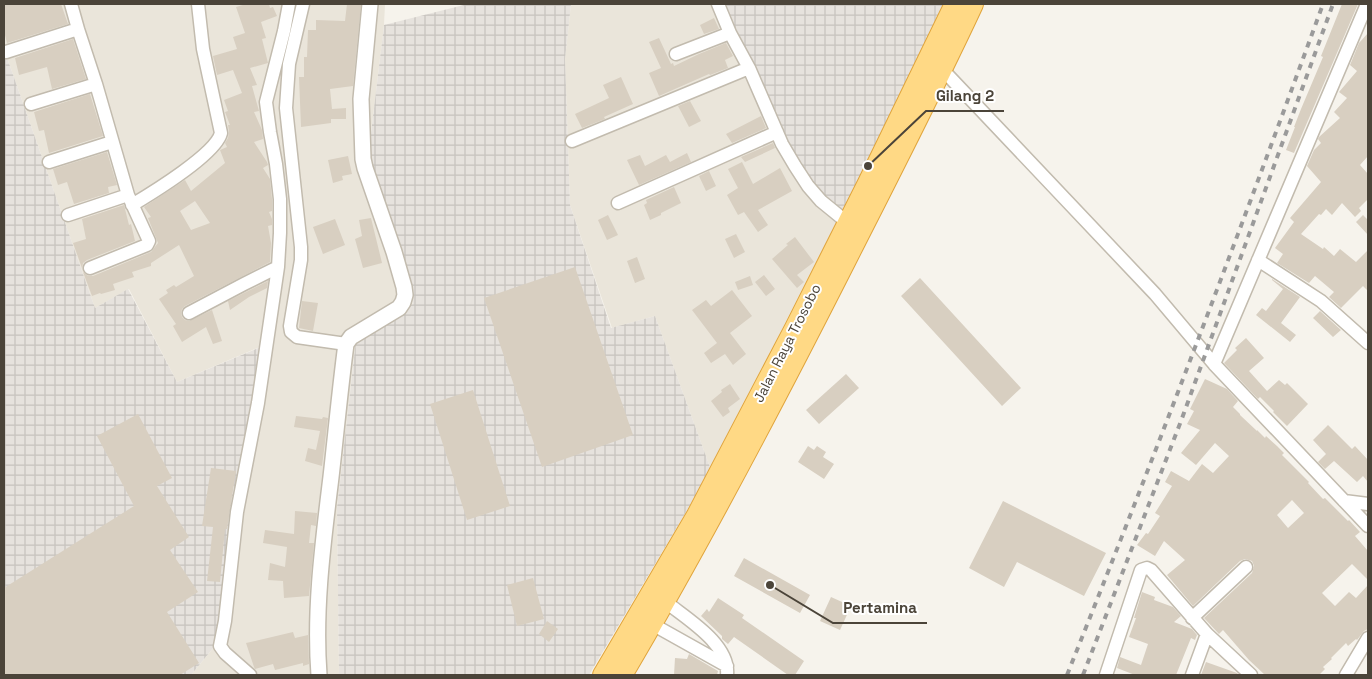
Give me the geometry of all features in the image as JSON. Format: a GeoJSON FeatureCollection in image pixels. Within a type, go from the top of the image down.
{"type":"FeatureCollection","features":[{"type":"Feature","properties":{"kind":"highway","name":"Jalan Raya Trosobo"},"geometry":{"type":"LineString","coordinates":[[604,675],[697,515],[795,328],[955,4]]}},
{"type":"Feature","properties":{"kind":"highway","name":"Jalan Raya Trosobo"},"geometry":{"type":"LineString","coordinates":[[622,675],[666,602],[780,390],[973,4]]}},
{"type":"Feature","properties":{"kind":"street"},"geometry":{"type":"LineString","coordinates":[[71,4],[130,200],[149,241],[147,245],[90,268]]}},
{"type":"Feature","properties":{"kind":"street"},"geometry":{"type":"LineString","coordinates":[[68,215],[130,200],[175,177],[203,156],[219,140],[220,133],[203,49],[198,4]]}},
{"type":"Feature","properties":{"kind":"street"},"geometry":{"type":"LineString","coordinates":[[250,675],[224,653],[220,646],[225,621],[237,512],[258,403],[278,267],[280,199],[266,102],[284,31],[288,4]]}},
{"type":"Feature","properties":{"kind":"street"},"geometry":{"type":"LineString","coordinates":[[303,4],[289,64],[286,108],[301,247],[301,260],[290,326],[291,332],[296,337],[346,344]]}},
{"type":"Feature","properties":{"kind":"street"},"geometry":{"type":"LineString","coordinates":[[319,675],[317,608],[322,543],[346,344],[351,337],[399,308],[405,295],[394,252],[363,159],[361,99],[370,4]]}},
{"type":"Feature","properties":{"kind":"street"},"geometry":{"type":"LineString","coordinates":[[718,4],[730,33],[749,68],[782,144],[795,166],[821,201],[848,223]]}},
{"type":"Feature","properties":{"kind":"street"},"geometry":{"type":"LineString","coordinates":[[1214,364],[1367,4]]}},
{"type":"Feature","properties":{"kind":"street"},"geometry":{"type":"LineString","coordinates":[[6,52],[78,30]]}},
{"type":"Feature","properties":{"kind":"street"},"geometry":{"type":"LineString","coordinates":[[676,54],[730,33]]}},
{"type":"Feature","properties":{"kind":"street"},"geometry":{"type":"LineString","coordinates":[[572,140],[749,68]]}},
{"type":"Feature","properties":{"kind":"street"},"geometry":{"type":"LineString","coordinates":[[942,69],[1155,294],[1214,364],[1368,526]]}},
{"type":"Feature","properties":{"kind":"street"},"geometry":{"type":"LineString","coordinates":[[31,104],[96,84]]}},
{"type":"Feature","properties":{"kind":"street"},"geometry":{"type":"LineString","coordinates":[[618,203],[777,132]]}},
{"type":"Feature","properties":{"kind":"street"},"geometry":{"type":"LineString","coordinates":[[49,162],[112,142]]}},
{"type":"Feature","properties":{"kind":"street"},"geometry":{"type":"LineString","coordinates":[[1258,260],[1321,301],[1368,343]]}},
{"type":"Feature","properties":{"kind":"street"},"geometry":{"type":"LineString","coordinates":[[189,313],[278,267]]}},
{"type":"Feature","properties":{"kind":"street"},"geometry":{"type":"LineString","coordinates":[[1344,501],[1368,504]]}},
{"type":"Feature","properties":{"kind":"street"},"geometry":{"type":"LineString","coordinates":[[1192,618],[1246,567]]}},
{"type":"Feature","properties":{"kind":"street"},"geometry":{"type":"LineString","coordinates":[[1106,675],[1141,570],[1147,568],[1151,570],[1207,634],[1251,675]]}},
{"type":"Feature","properties":{"kind":"street"},"geometry":{"type":"LineString","coordinates":[[666,602],[701,628],[720,651],[727,671]]}},
{"type":"Feature","properties":{"kind":"street"},"geometry":{"type":"LineString","coordinates":[[652,624],[727,671]]}},
{"type":"Feature","properties":{"kind":"street"},"geometry":{"type":"LineString","coordinates":[[1192,675],[1207,634]]}},
{"type":"Feature","properties":{"kind":"street"},"geometry":{"type":"LineString","coordinates":[[1346,675],[1368,638]]}},
{"type":"Feature","properties":{"kind":"shaded area"},"geometry":{"type":"Polygon","coordinates":[[[4,4],[385,4],[368,158],[413,305],[357,331],[337,508],[339,675],[191,675],[214,647],[262,346],[177,382],[129,289],[95,308],[4,49],[4,4]]]}},
{"type":"Feature","properties":{"kind":"shaded area"},"geometry":{"type":"Polygon","coordinates":[[[468,4],[571,4],[565,59],[570,205],[611,328],[655,316],[711,470],[589,675],[339,675],[337,508],[357,331],[413,304],[368,158],[384,25],[468,4]]]}},
{"type":"Feature","properties":{"kind":"shaded area"},"geometry":{"type":"Polygon","coordinates":[[[571,4],[725,4],[801,184],[841,219],[711,470],[655,316],[612,328],[570,205],[565,59],[571,4]]]}},
{"type":"Feature","properties":{"kind":"shaded area"},"geometry":{"type":"Polygon","coordinates":[[[725,4],[944,4],[841,219],[801,184],[725,4]]]}},
{"type":"Feature","properties":{"kind":"shaded area"},"geometry":{"type":"Polygon","coordinates":[[[4,49],[95,308],[128,289],[177,382],[263,346],[235,576],[214,647],[191,675],[4,675],[4,49]]]}},
{"type":"Feature","properties":{"kind":"building"},"geometry":{"type":"Polygon","coordinates":[[[4,4],[61,4],[68,24],[7,43],[4,31],[4,4]]]}},
{"type":"Feature","properties":{"kind":"building"},"geometry":{"type":"Polygon","coordinates":[[[246,4],[269,4],[270,8],[273,7],[277,16],[261,22],[266,38],[262,39],[268,63],[250,68],[257,85],[252,86],[259,111],[254,112],[262,130],[263,139],[254,142],[267,162],[268,165],[263,168],[270,179],[272,211],[269,212],[272,225],[268,226],[271,243],[270,262],[182,309],[182,317],[189,321],[212,310],[222,341],[213,344],[206,327],[182,342],[173,326],[176,324],[159,299],[168,293],[166,290],[174,285],[176,287],[194,276],[179,245],[151,263],[151,266],[132,272],[134,277],[113,284],[115,290],[101,294],[92,296],[83,272],[88,276],[93,276],[151,252],[158,243],[148,218],[151,217],[144,207],[185,180],[191,191],[225,163],[220,150],[227,147],[225,143],[229,132],[228,125],[230,125],[225,112],[228,111],[224,100],[242,93],[233,70],[217,75],[213,56],[237,49],[233,37],[245,33],[236,7],[246,4]],[[195,201],[180,211],[191,230],[210,223],[195,201]]]}},
{"type":"Feature","properties":{"kind":"building"},"geometry":{"type":"Polygon","coordinates":[[[347,4],[361,4],[353,86],[330,89],[332,109],[346,108],[346,119],[331,119],[331,123],[301,127],[299,77],[304,77],[304,57],[307,57],[308,30],[316,30],[316,20],[345,21],[347,4]]]}},
{"type":"Feature","properties":{"kind":"building"},"geometry":{"type":"Polygon","coordinates":[[[1342,4],[1358,4],[1294,153],[1286,150],[1342,4]]]}},
{"type":"Feature","properties":{"kind":"building"},"geometry":{"type":"Polygon","coordinates":[[[714,18],[719,29],[704,34],[700,25],[714,18]]]}},
{"type":"Feature","properties":{"kind":"building"},"geometry":{"type":"Polygon","coordinates":[[[1368,33],[1368,156],[1360,165],[1368,174],[1368,199],[1359,208],[1361,211],[1355,217],[1342,203],[1332,215],[1326,209],[1301,234],[1323,249],[1324,247],[1334,256],[1340,249],[1356,262],[1368,250],[1368,291],[1363,286],[1341,308],[1329,297],[1334,292],[1315,276],[1309,283],[1277,263],[1283,254],[1275,248],[1294,222],[1290,218],[1321,182],[1307,166],[1314,150],[1321,143],[1318,139],[1319,137],[1340,118],[1334,112],[1347,98],[1339,92],[1357,71],[1350,65],[1359,43],[1368,33]]]}},
{"type":"Feature","properties":{"kind":"building"},"geometry":{"type":"Polygon","coordinates":[[[659,38],[671,64],[673,63],[674,66],[726,43],[733,56],[725,60],[728,68],[709,74],[659,96],[649,73],[661,68],[649,42],[659,38]]]}},
{"type":"Feature","properties":{"kind":"building"},"geometry":{"type":"Polygon","coordinates":[[[73,39],[86,79],[52,89],[47,67],[19,75],[15,58],[73,39]]]}},
{"type":"Feature","properties":{"kind":"building"},"geometry":{"type":"Polygon","coordinates":[[[621,77],[633,104],[604,117],[605,119],[582,128],[575,114],[609,98],[603,85],[621,77]]]}},
{"type":"Feature","properties":{"kind":"building"},"geometry":{"type":"Polygon","coordinates":[[[90,94],[103,136],[49,153],[44,130],[39,131],[34,112],[90,94]]]}},
{"type":"Feature","properties":{"kind":"building"},"geometry":{"type":"Polygon","coordinates":[[[690,101],[701,121],[689,127],[678,106],[690,101]]]}},
{"type":"Feature","properties":{"kind":"building"},"geometry":{"type":"Polygon","coordinates":[[[761,116],[766,128],[732,143],[726,134],[761,116]]]}},
{"type":"Feature","properties":{"kind":"building"},"geometry":{"type":"Polygon","coordinates":[[[773,143],[775,148],[745,162],[741,157],[773,143]]]}},
{"type":"Feature","properties":{"kind":"building"},"geometry":{"type":"Polygon","coordinates":[[[107,152],[117,185],[108,187],[109,193],[74,204],[67,182],[58,185],[53,169],[107,152]]]}},
{"type":"Feature","properties":{"kind":"building"},"geometry":{"type":"Polygon","coordinates":[[[687,153],[691,162],[639,185],[627,160],[640,155],[645,166],[666,155],[670,162],[687,153]]]}},
{"type":"Feature","properties":{"kind":"building"},"geometry":{"type":"Polygon","coordinates":[[[348,156],[352,174],[342,176],[343,180],[333,183],[328,160],[348,156]]]}},
{"type":"Feature","properties":{"kind":"building"},"geometry":{"type":"Polygon","coordinates":[[[742,162],[753,184],[780,168],[792,191],[758,210],[768,225],[758,232],[744,212],[738,215],[727,195],[738,188],[728,169],[742,162]]]}},
{"type":"Feature","properties":{"kind":"building"},"geometry":{"type":"Polygon","coordinates":[[[709,171],[716,186],[706,191],[699,176],[709,171]]]}},
{"type":"Feature","properties":{"kind":"building"},"geometry":{"type":"Polygon","coordinates":[[[674,187],[681,203],[650,220],[644,205],[647,203],[646,200],[674,187]]]}},
{"type":"Feature","properties":{"kind":"building"},"geometry":{"type":"Polygon","coordinates":[[[124,205],[135,241],[87,260],[83,263],[82,268],[73,243],[86,239],[82,219],[124,205]]]}},
{"type":"Feature","properties":{"kind":"building"},"geometry":{"type":"Polygon","coordinates":[[[608,215],[618,235],[607,240],[598,220],[608,215]]]}},
{"type":"Feature","properties":{"kind":"building"},"geometry":{"type":"Polygon","coordinates":[[[1363,215],[1368,220],[1368,235],[1356,222],[1363,215]]]}},
{"type":"Feature","properties":{"kind":"building"},"geometry":{"type":"Polygon","coordinates":[[[371,218],[382,263],[363,268],[355,239],[362,236],[359,220],[371,218]]]}},
{"type":"Feature","properties":{"kind":"building"},"geometry":{"type":"Polygon","coordinates":[[[335,219],[345,245],[323,254],[313,227],[335,219]]]}},
{"type":"Feature","properties":{"kind":"building"},"geometry":{"type":"Polygon","coordinates":[[[736,234],[745,252],[734,258],[725,239],[736,234]]]}},
{"type":"Feature","properties":{"kind":"building"},"geometry":{"type":"Polygon","coordinates":[[[795,237],[814,262],[797,275],[804,282],[797,288],[772,259],[795,237]]]}},
{"type":"Feature","properties":{"kind":"building"},"geometry":{"type":"Polygon","coordinates":[[[637,257],[645,279],[635,283],[627,261],[637,257]]]}},
{"type":"Feature","properties":{"kind":"building"},"geometry":{"type":"Polygon","coordinates":[[[575,267],[633,435],[542,467],[484,298],[575,267]]]}},
{"type":"Feature","properties":{"kind":"building"},"geometry":{"type":"Polygon","coordinates":[[[764,275],[775,289],[766,296],[755,282],[764,275]]]}},
{"type":"Feature","properties":{"kind":"building"},"geometry":{"type":"Polygon","coordinates":[[[750,276],[753,285],[738,290],[735,282],[750,276]]]}},
{"type":"Feature","properties":{"kind":"building"},"geometry":{"type":"Polygon","coordinates":[[[920,278],[1021,388],[1002,406],[901,296],[920,278]]]}},
{"type":"Feature","properties":{"kind":"building"},"geometry":{"type":"Polygon","coordinates":[[[1272,279],[1300,297],[1281,323],[1296,335],[1290,342],[1256,315],[1262,308],[1266,311],[1283,289],[1272,279]]]}},
{"type":"Feature","properties":{"kind":"building"},"geometry":{"type":"Polygon","coordinates":[[[268,281],[267,288],[230,310],[228,301],[268,281]]]}},
{"type":"Feature","properties":{"kind":"building"},"geometry":{"type":"Polygon","coordinates":[[[732,290],[752,316],[730,333],[746,354],[733,365],[725,354],[711,363],[704,353],[717,343],[692,310],[706,300],[711,306],[732,290]]]}},
{"type":"Feature","properties":{"kind":"building"},"geometry":{"type":"Polygon","coordinates":[[[302,301],[318,303],[313,331],[299,328],[302,301]]]}},
{"type":"Feature","properties":{"kind":"building"},"geometry":{"type":"Polygon","coordinates":[[[1320,311],[1341,330],[1333,337],[1313,318],[1320,311]]]}},
{"type":"Feature","properties":{"kind":"building"},"geometry":{"type":"Polygon","coordinates":[[[1246,338],[1264,358],[1249,371],[1267,391],[1279,380],[1285,385],[1287,383],[1308,404],[1287,426],[1224,363],[1237,350],[1235,348],[1246,338]]]}},
{"type":"Feature","properties":{"kind":"building"},"geometry":{"type":"Polygon","coordinates":[[[846,374],[859,388],[819,424],[806,410],[846,374]]]}},
{"type":"Feature","properties":{"kind":"building"},"geometry":{"type":"Polygon","coordinates":[[[1205,379],[1227,389],[1238,401],[1233,407],[1240,415],[1265,438],[1266,436],[1277,446],[1284,453],[1282,455],[1323,499],[1325,498],[1360,532],[1355,536],[1368,551],[1368,580],[1352,564],[1322,593],[1335,606],[1349,592],[1356,598],[1368,585],[1368,629],[1348,646],[1346,643],[1323,667],[1325,669],[1319,675],[1265,675],[1223,630],[1219,634],[1204,618],[1252,573],[1254,566],[1252,561],[1245,559],[1240,561],[1193,606],[1167,575],[1185,560],[1164,541],[1155,556],[1137,545],[1146,533],[1148,534],[1160,516],[1155,513],[1172,486],[1165,482],[1171,471],[1189,481],[1202,464],[1213,473],[1229,456],[1215,443],[1196,465],[1181,453],[1200,430],[1187,424],[1194,411],[1190,409],[1205,379]],[[1292,500],[1277,515],[1288,528],[1304,513],[1292,500]]]}},
{"type":"Feature","properties":{"kind":"building"},"geometry":{"type":"Polygon","coordinates":[[[730,384],[740,399],[728,408],[730,412],[723,417],[711,401],[722,392],[721,390],[730,384]]]}},
{"type":"Feature","properties":{"kind":"building"},"geometry":{"type":"Polygon","coordinates":[[[473,390],[510,506],[467,520],[430,404],[473,390]]]}},
{"type":"Feature","properties":{"kind":"building"},"geometry":{"type":"Polygon","coordinates":[[[138,414],[172,478],[157,486],[189,537],[170,550],[198,592],[167,612],[199,663],[180,675],[4,675],[4,588],[134,506],[97,436],[138,414]]]}},
{"type":"Feature","properties":{"kind":"building"},"geometry":{"type":"Polygon","coordinates":[[[296,416],[328,418],[322,466],[305,461],[308,448],[316,450],[320,431],[294,427],[296,416]]]}},
{"type":"Feature","properties":{"kind":"building"},"geometry":{"type":"Polygon","coordinates":[[[1328,425],[1352,449],[1355,446],[1368,460],[1368,482],[1363,476],[1357,482],[1334,461],[1325,469],[1318,462],[1326,454],[1313,440],[1328,425]]]}},
{"type":"Feature","properties":{"kind":"building"},"geometry":{"type":"Polygon","coordinates":[[[808,446],[814,450],[817,446],[826,452],[823,457],[834,464],[824,479],[798,462],[808,446]]]}},
{"type":"Feature","properties":{"kind":"building"},"geometry":{"type":"Polygon","coordinates":[[[211,468],[236,471],[227,529],[225,529],[220,582],[207,581],[213,527],[202,526],[211,468]]]}},
{"type":"Feature","properties":{"kind":"building"},"geometry":{"type":"Polygon","coordinates":[[[1003,501],[1106,553],[1084,596],[1017,562],[1004,587],[969,568],[1003,501]]]}},
{"type":"Feature","properties":{"kind":"building"},"geometry":{"type":"Polygon","coordinates":[[[295,511],[317,513],[316,526],[311,525],[309,543],[314,543],[309,596],[284,598],[283,581],[268,580],[270,563],[285,567],[287,547],[263,543],[265,530],[294,534],[295,511]]]}},
{"type":"Feature","properties":{"kind":"building"},"geometry":{"type":"Polygon","coordinates":[[[744,558],[810,595],[800,613],[734,576],[744,558]]]}},
{"type":"Feature","properties":{"kind":"building"},"geometry":{"type":"Polygon","coordinates":[[[533,578],[544,619],[517,626],[507,585],[533,578]]]}},
{"type":"Feature","properties":{"kind":"building"},"geometry":{"type":"Polygon","coordinates":[[[1142,592],[1155,597],[1154,600],[1173,607],[1181,616],[1174,622],[1192,629],[1197,635],[1195,640],[1191,638],[1176,675],[1135,675],[1117,668],[1120,657],[1141,665],[1148,644],[1129,637],[1142,592]]]}},
{"type":"Feature","properties":{"kind":"building"},"geometry":{"type":"Polygon","coordinates":[[[831,597],[851,606],[840,630],[820,621],[831,597]]]}},
{"type":"Feature","properties":{"kind":"building"},"geometry":{"type":"Polygon","coordinates":[[[718,598],[744,615],[742,618],[804,661],[795,675],[788,675],[734,637],[728,644],[722,639],[722,636],[701,616],[707,609],[709,612],[718,598]]]}},
{"type":"Feature","properties":{"kind":"building"},"geometry":{"type":"Polygon","coordinates":[[[547,621],[558,629],[549,642],[539,634],[547,621]]]}},
{"type":"Feature","properties":{"kind":"building"},"geometry":{"type":"Polygon","coordinates":[[[293,632],[295,638],[308,635],[309,664],[303,666],[303,663],[275,670],[273,664],[255,669],[246,643],[293,632]]]}},
{"type":"Feature","properties":{"kind":"building"},"geometry":{"type":"Polygon","coordinates":[[[689,654],[718,671],[717,675],[674,675],[675,658],[687,659],[689,654]]]}},
{"type":"Feature","properties":{"kind":"building"},"geometry":{"type":"Polygon","coordinates":[[[1206,662],[1237,673],[1239,675],[1201,675],[1206,662]]]}},
{"type":"Feature","properties":{"kind":"railway"},"geometry":{"type":"LineString","coordinates":[[1067,675],[1198,341],[1323,4]]}},
{"type":"Feature","properties":{"kind":"railway"},"geometry":{"type":"LineString","coordinates":[[1083,675],[1181,421],[1333,4]]}},
{"type":"Feature","properties":{"kind":"place","name":"Gilang 2"},"geometry":{"type":"Point","coordinates":[868,166]}},
{"type":"Feature","properties":{"kind":"place","name":"Pertamina"},"geometry":{"type":"Point","coordinates":[770,585]}}]}
